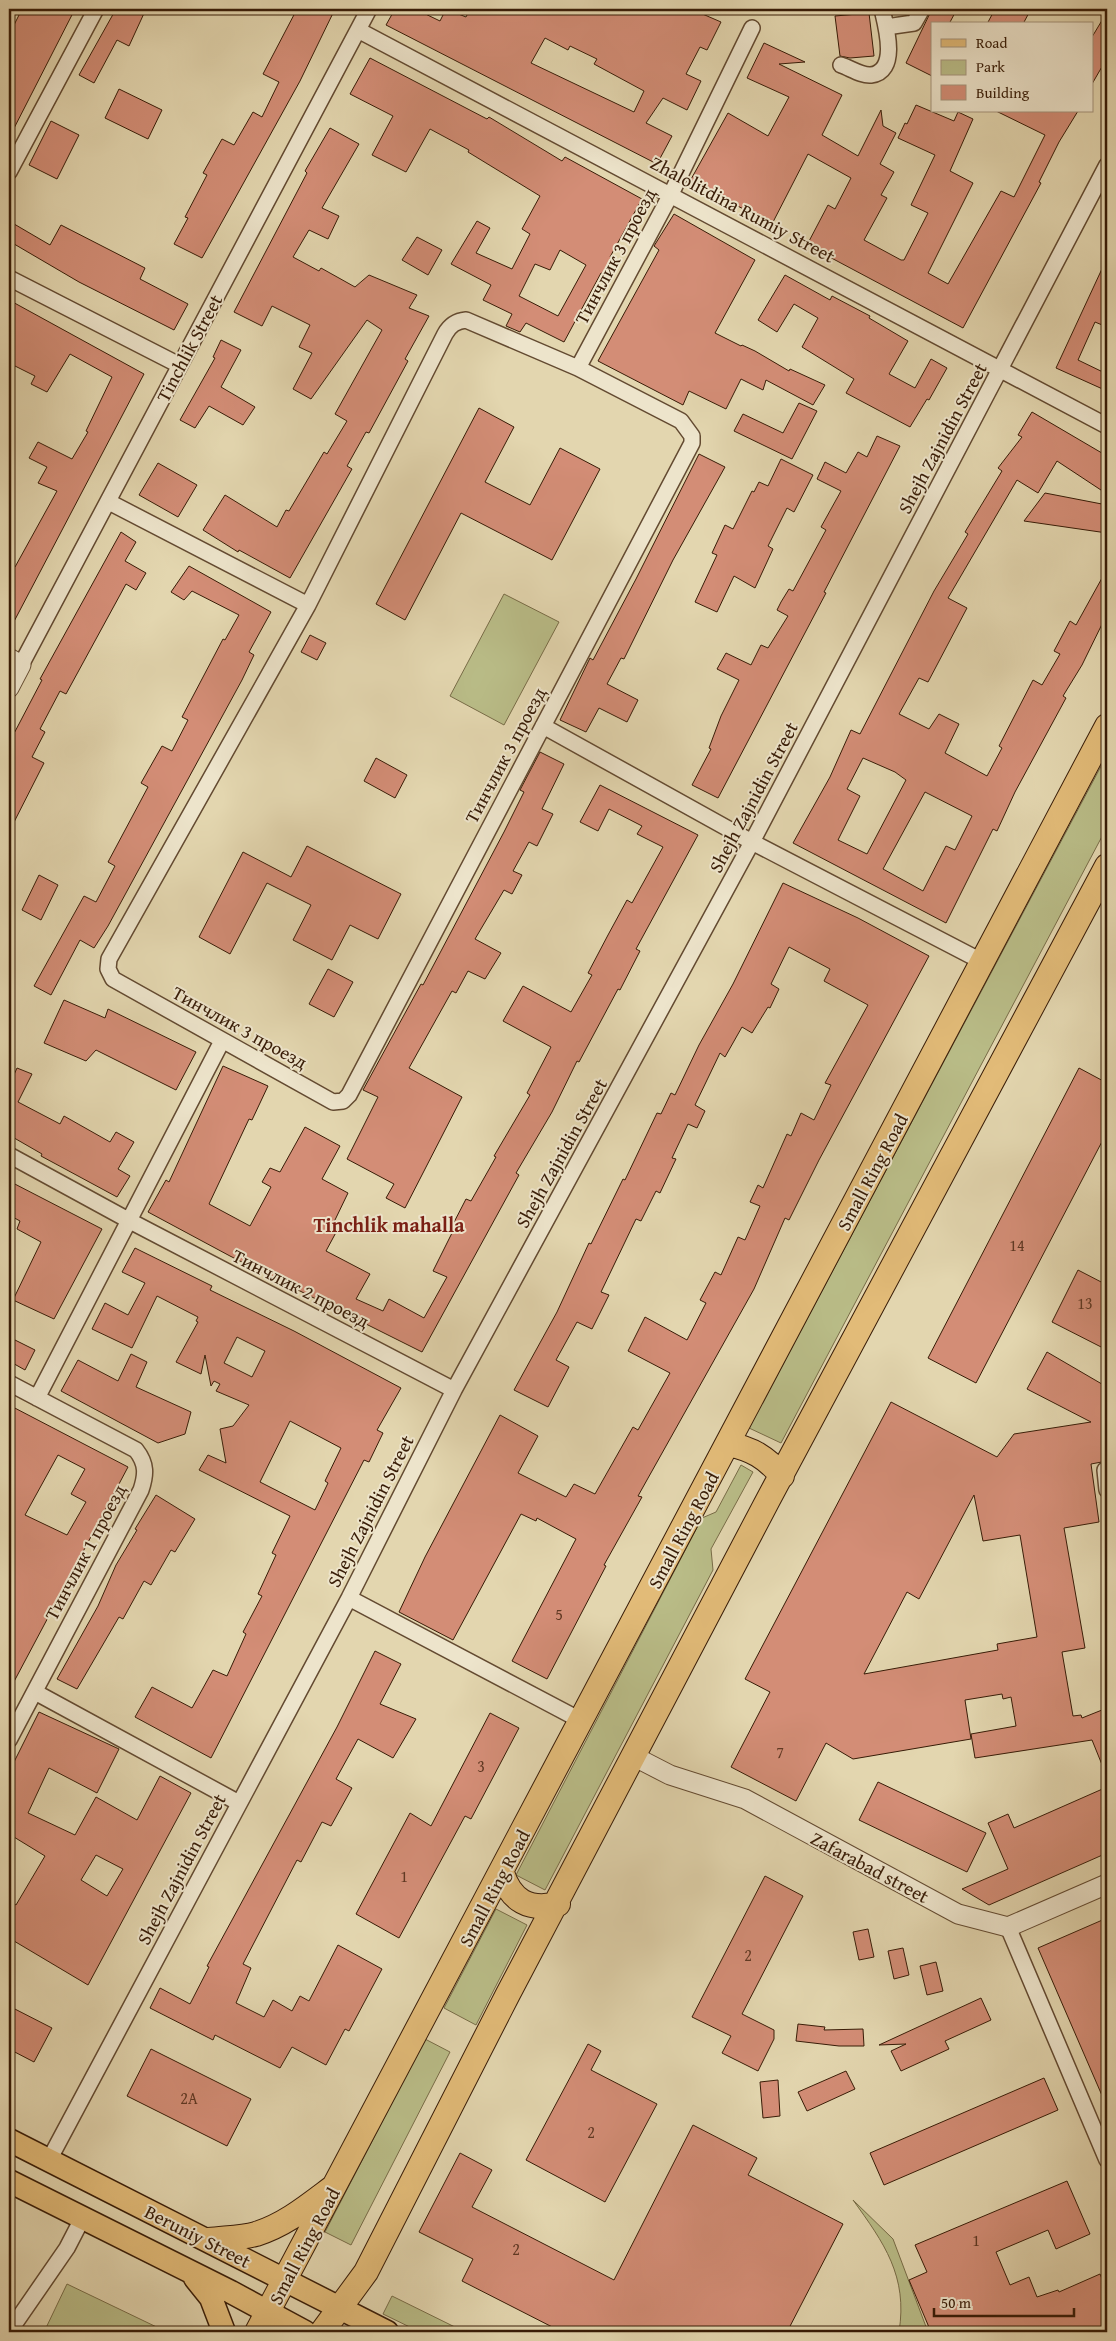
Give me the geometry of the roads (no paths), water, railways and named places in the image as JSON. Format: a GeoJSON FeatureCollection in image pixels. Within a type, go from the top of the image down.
{"type":"FeatureCollection","features":[{"type":"Feature","properties":{"kind":"highway","name":"Small Ring Road"},"geometry":{"type":"LineString","coordinates":[[263,2322],[1107,726]]}},
{"type":"Feature","properties":{"kind":"highway"},"geometry":{"type":"LineString","coordinates":[[322,2332],[366,2272],[508,1994],[558,1904],[782,1476],[1107,866]]}},
{"type":"Feature","properties":{"kind":"highway"},"geometry":{"type":"LineString","coordinates":[[728,1444],[755,1452],[770,1462],[782,1476]]}},
{"type":"Feature","properties":{"kind":"highway"},"geometry":{"type":"LineString","coordinates":[[502,1873],[509,1891],[522,1903],[540,1907],[558,1904]]}},
{"type":"Feature","properties":{"kind":"highway"},"geometry":{"type":"LineString","coordinates":[[209,2240],[254,2235],[270,2229],[293,2217],[337,2184]]}},
{"type":"Feature","properties":{"kind":"main road","name":"Beruniy Street"},"geometry":{"type":"LineString","coordinates":[[9,2140],[387,2332]]}},
{"type":"Feature","properties":{"kind":"main road","name":"Beruniy Street"},"geometry":{"type":"LineString","coordinates":[[9,2181],[190,2272],[263,2322],[305,2332]]}},
{"type":"Feature","properties":{"kind":"main road"},"geometry":{"type":"LineString","coordinates":[[190,2272],[212,2298],[224,2332]]}},
{"type":"Feature","properties":{"kind":"street"},"geometry":{"type":"LineString","coordinates":[[9,172],[96,9]]}},
{"type":"Feature","properties":{"kind":"street","name":"Tinchlik Street"},"geometry":{"type":"LineString","coordinates":[[9,688],[15,661],[109,502],[179,365],[369,9]]}},
{"type":"Feature","properties":{"kind":"street"},"geometry":{"type":"LineString","coordinates":[[841,65],[865,74],[879,72],[884,67],[889,54],[882,9]]}},
{"type":"Feature","properties":{"kind":"street"},"geometry":{"type":"LineString","coordinates":[[886,28],[914,24],[922,9]]}},
{"type":"Feature","properties":{"kind":"street","name":"Тинчлик 3 проезд"},"geometry":{"type":"LineString","coordinates":[[578,368],[670,194],[752,28]]}},
{"type":"Feature","properties":{"kind":"street","name":"Zhalolitdina Rumiy Street"},"geometry":{"type":"LineString","coordinates":[[358,30],[1107,426]]}},
{"type":"Feature","properties":{"kind":"street","name":"Shejh Zajnidin Street"},"geometry":{"type":"LineString","coordinates":[[50,2160],[349,1598],[454,1390],[752,842],[1107,165]]}},
{"type":"Feature","properties":{"kind":"street"},"geometry":{"type":"LineString","coordinates":[[9,278],[179,365]]}},
{"type":"Feature","properties":{"kind":"street","name":"Тинчлик 3 проезд"},"geometry":{"type":"LineString","coordinates":[[466,320],[578,368],[681,421],[692,436],[692,443],[349,1095],[343,1101],[333,1102],[113,979],[108,969],[109,959],[308,605],[449,327],[458,321],[466,320]]}},
{"type":"Feature","properties":{"kind":"street"},"geometry":{"type":"LineString","coordinates":[[109,502],[308,605]]}},
{"type":"Feature","properties":{"kind":"street"},"geometry":{"type":"LineString","coordinates":[[543,726],[752,842],[983,962]]}},
{"type":"Feature","properties":{"kind":"street"},"geometry":{"type":"LineString","coordinates":[[37,1398],[222,1041]]}},
{"type":"Feature","properties":{"kind":"street","name":"Тинчлик 2 проезд"},"geometry":{"type":"LineString","coordinates":[[9,1155],[130,1221],[454,1390]]}},
{"type":"Feature","properties":{"kind":"street","name":"Тинчлик 1 проезд"},"geometry":{"type":"LineString","coordinates":[[9,1383],[136,1450],[143,1459],[145,1468],[141,1490],[9,1740]]}},
{"type":"Feature","properties":{"kind":"street"},"geometry":{"type":"LineString","coordinates":[[1105,1470],[1107,1490]]}},
{"type":"Feature","properties":{"kind":"street"},"geometry":{"type":"LineString","coordinates":[[349,1598],[582,1721]]}},
{"type":"Feature","properties":{"kind":"street"},"geometry":{"type":"LineString","coordinates":[[34,1692],[239,1803]]}},
{"type":"Feature","properties":{"kind":"street","name":"Zafarabad street"},"geometry":{"type":"LineString","coordinates":[[635,1757],[670,1774],[745,1799],[958,1914],[1008,1927]]}},
{"type":"Feature","properties":{"kind":"street"},"geometry":{"type":"LineString","coordinates":[[1107,1884],[1008,1927],[1107,2160]]}},
{"type":"Feature","properties":{"kind":"street"},"geometry":{"type":"LineString","coordinates":[[9,2332],[67,2248],[82,2218]]}},
{"type":"Feature","properties":{"kind":"district","name":"Tinchlik mahalla"},"geometry":{"type":"Point","coordinates":[389,1225]}}]}
